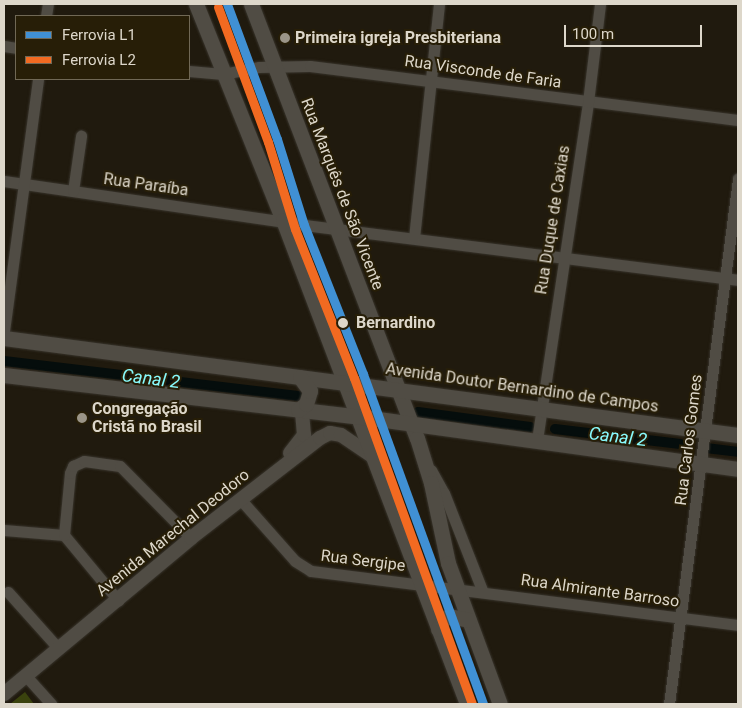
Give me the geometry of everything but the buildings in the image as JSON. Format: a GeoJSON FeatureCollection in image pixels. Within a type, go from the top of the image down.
{"type":"FeatureCollection","features":[{"type":"Feature","properties":{"kind":"main road"},"geometry":{"type":"LineString","coordinates":[[196,4],[283,220],[466,704]]}},
{"type":"Feature","properties":{"kind":"main road","name":"Rua Marquês de São Vicente"},"geometry":{"type":"LineString","coordinates":[[251,4],[338,229],[422,455]]}},
{"type":"Feature","properties":{"kind":"main road","name":"Avenida Doutor Bernardino de Campos"},"geometry":{"type":"LineString","coordinates":[[4,338],[738,434]]}},
{"type":"Feature","properties":{"kind":"main road"},"geometry":{"type":"LineString","coordinates":[[4,375],[357,416],[738,469]]}},
{"type":"Feature","properties":{"kind":"main road"},"geometry":{"type":"LineString","coordinates":[[300,377],[310,391],[306,404],[300,410]]}},
{"type":"Feature","properties":{"kind":"main road"},"geometry":{"type":"LineString","coordinates":[[422,455],[445,554],[500,704]]}},
{"type":"Feature","properties":{"kind":"main road"},"geometry":{"type":"LineString","coordinates":[[438,629],[442,620],[449,616],[469,620]]}},
{"type":"Feature","properties":{"kind":"street"},"geometry":{"type":"LineString","coordinates":[[414,238],[439,4]]}},
{"type":"Feature","properties":{"kind":"street","name":"Rua Duque de Caxias"},"geometry":{"type":"LineString","coordinates":[[537,440],[539,408],[588,102],[600,4]]}},
{"type":"Feature","properties":{"kind":"street","name":"Rua Visconde de Faria"},"geometry":{"type":"LineString","coordinates":[[190,71],[223,74],[259,67],[310,66],[738,120]]}},
{"type":"Feature","properties":{"kind":"street"},"geometry":{"type":"LineString","coordinates":[[4,331],[22,184],[38,80]]}},
{"type":"Feature","properties":{"kind":"street"},"geometry":{"type":"LineString","coordinates":[[73,191],[81,136]]}},
{"type":"Feature","properties":{"kind":"street","name":"Rua Carlos Gomes"},"geometry":{"type":"LineString","coordinates":[[669,704],[707,430],[738,179]]}},
{"type":"Feature","properties":{"kind":"street","name":"Rua Paraíba"},"geometry":{"type":"LineString","coordinates":[[4,182],[338,229],[738,280]]}},
{"type":"Feature","properties":{"kind":"street"},"geometry":{"type":"LineString","coordinates":[[264,480],[304,436],[300,410]]}},
{"type":"Feature","properties":{"kind":"street","name":"Avenida Marechal Deodoro"},"geometry":{"type":"LineString","coordinates":[[4,694],[192,538],[264,480],[326,434],[341,435],[371,455]]}},
{"type":"Feature","properties":{"kind":"street","name":"Rua Marquês de São Vicente"},"geometry":{"type":"LineString","coordinates":[[422,455],[444,492],[482,590]]}},
{"type":"Feature","properties":{"kind":"street"},"geometry":{"type":"LineString","coordinates":[[118,600],[64,535],[72,466],[84,462],[120,466],[192,538]]}},
{"type":"Feature","properties":{"kind":"street","name":"Rua Sergipe"},"geometry":{"type":"LineString","coordinates":[[241,500],[295,561],[307,569],[457,588]]}},
{"type":"Feature","properties":{"kind":"street"},"geometry":{"type":"LineString","coordinates":[[4,530],[64,535]]}},
{"type":"Feature","properties":{"kind":"street","name":"Rua Almirante Barroso"},"geometry":{"type":"LineString","coordinates":[[457,588],[738,625]]}},
{"type":"Feature","properties":{"kind":"street"},"geometry":{"type":"LineString","coordinates":[[8,592],[59,649]]}},
{"type":"Feature","properties":{"kind":"street"},"geometry":{"type":"LineString","coordinates":[[26,676],[51,704]]}},
{"type":"Feature","properties":{"kind":"green space"},"geometry":{"type":"Polygon","coordinates":[[[25,692],[34,704],[10,704],[25,692]]]}},
{"type":"Feature","properties":{"kind":"waterway","name":"Canal 2"},"geometry":{"type":"LineString","coordinates":[[4,361],[298,396]]}},
{"type":"Feature","properties":{"kind":"waterway","name":"Canal 2"},"geometry":{"type":"LineString","coordinates":[[418,412],[530,427]]}},
{"type":"Feature","properties":{"kind":"waterway","name":"Canal 2"},"geometry":{"type":"LineString","coordinates":[[555,429],[680,444]]}},
{"type":"Feature","properties":{"kind":"waterway","name":"Canal 2"},"geometry":{"type":"LineString","coordinates":[[706,448],[738,452]]}},
{"type":"Feature","properties":{"kind":"rail line","name":"L1"},"geometry":{"type":"LineString","coordinates":[[227,4],[277,139],[304,225],[363,374],[483,704]]}},
{"type":"Feature","properties":{"kind":"rail line","name":"L2"},"geometry":{"type":"LineString","coordinates":[[218,7],[268,142],[295,229],[354,378],[472,704]]}},
{"type":"Feature","properties":{"kind":"place","name":"Primeira igreja Presbiteriana"},"geometry":{"type":"Point","coordinates":[285,38]}},
{"type":"Feature","properties":{"kind":"place","name":"Bernardino"},"geometry":{"type":"Point","coordinates":[343,323]}},
{"type":"Feature","properties":{"kind":"place","name":"Congregação Cristã no Brasil"},"geometry":{"type":"Point","coordinates":[82,418]}}]}
